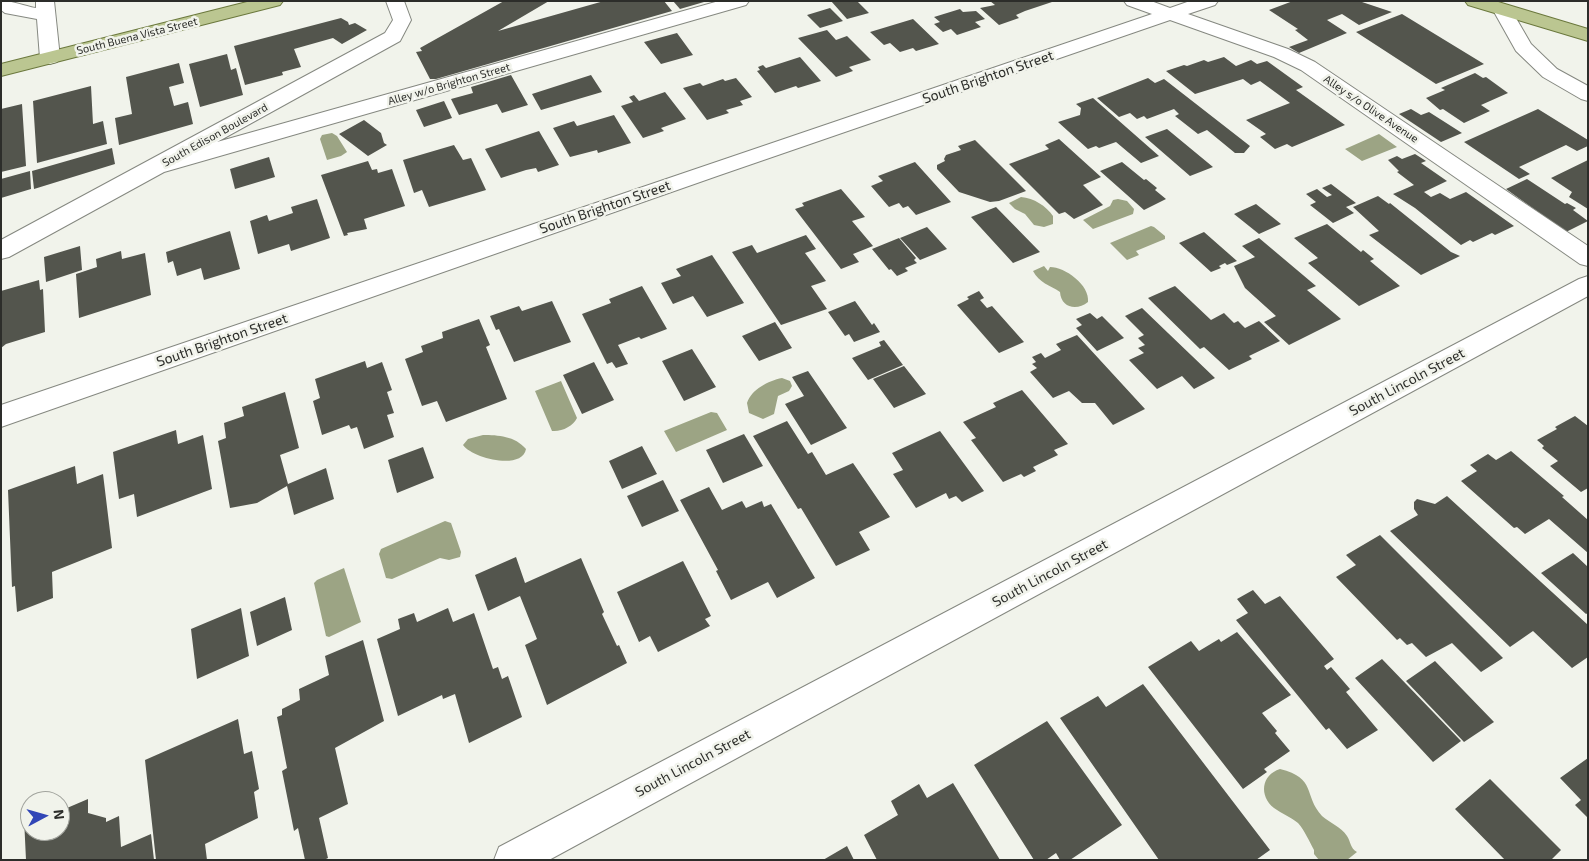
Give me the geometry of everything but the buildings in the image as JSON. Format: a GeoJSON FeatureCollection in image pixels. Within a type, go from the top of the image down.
{"type":"FeatureCollection","features":[{"type":"Feature","properties":{"kind":"main road","name":"South Buena Vista Street"},"geometry":{"type":"LineString","coordinates":[[1,70],[274,1]]}},
{"type":"Feature","properties":{"kind":"main road"},"geometry":{"type":"LineString","coordinates":[[1474,1],[1588,35]]}},
{"type":"Feature","properties":{"kind":"street"},"geometry":{"type":"LineString","coordinates":[[2,1],[12,9],[46,8],[50,58]]}},
{"type":"Feature","properties":{"kind":"street","name":"South Edison Boulevard"},"geometry":{"type":"LineString","coordinates":[[1,251],[393,37],[402,20],[395,1]]}},
{"type":"Feature","properties":{"kind":"street","name":"Alley w/o Brighton Street"},"geometry":{"type":"LineString","coordinates":[[158,166],[740,1]]}},
{"type":"Feature","properties":{"kind":"street","name":"Alley s/o Olive Avenue"},"geometry":{"type":"LineString","coordinates":[[1133,1],[1281,53],[1308,66],[1588,258]]}},
{"type":"Feature","properties":{"kind":"street","name":"South Brighton Street"},"geometry":{"type":"LineString","coordinates":[[1,416],[712,170],[1209,1]]}},
{"type":"Feature","properties":{"kind":"street"},"geometry":{"type":"LineString","coordinates":[[1502,10],[1524,47],[1550,73],[1588,95]]}},
{"type":"Feature","properties":{"kind":"street","name":"South Lincoln Street"},"geometry":{"type":"LineString","coordinates":[[512,860],[1588,285]]}},
{"type":"Feature","properties":{"kind":"shaded area"},"geometry":{"type":"Polygon","coordinates":[[[332,133],[337,136],[347,152],[327,160],[320,139],[322,135],[332,133]]]}},
{"type":"Feature","properties":{"kind":"shaded area"},"geometry":{"type":"Polygon","coordinates":[[[1379,134],[1397,147],[1362,161],[1345,149],[1379,134]]]}},
{"type":"Feature","properties":{"kind":"shaded area"},"geometry":{"type":"Polygon","coordinates":[[[1021,197],[1035,201],[1047,209],[1053,216],[1053,224],[1044,227],[1034,225],[1025,214],[1015,209],[1009,203],[1021,197]]]}},
{"type":"Feature","properties":{"kind":"shaded area"},"geometry":{"type":"Polygon","coordinates":[[[1113,200],[1127,201],[1134,209],[1133,214],[1093,229],[1083,220],[1110,206],[1113,200]]]}},
{"type":"Feature","properties":{"kind":"shaded area"},"geometry":{"type":"Polygon","coordinates":[[[1151,226],[1165,236],[1165,239],[1136,251],[1139,255],[1127,260],[1110,243],[1151,226]]]}},
{"type":"Feature","properties":{"kind":"shaded area"},"geometry":{"type":"Polygon","coordinates":[[[1044,266],[1048,271],[1050,267],[1056,268],[1075,278],[1085,289],[1088,302],[1075,307],[1066,305],[1060,292],[1035,275],[1033,271],[1044,266]]]}},
{"type":"Feature","properties":{"kind":"shaded area"},"geometry":{"type":"Polygon","coordinates":[[[782,378],[790,381],[792,386],[789,391],[778,396],[774,414],[763,419],[749,413],[747,403],[749,398],[766,384],[782,378]]]}},
{"type":"Feature","properties":{"kind":"shaded area"},"geometry":{"type":"Polygon","coordinates":[[[561,381],[577,418],[567,428],[560,431],[552,431],[535,391],[561,381]]]}},
{"type":"Feature","properties":{"kind":"shaded area"},"geometry":{"type":"Polygon","coordinates":[[[711,412],[717,413],[727,430],[676,452],[664,431],[711,412]]]}},
{"type":"Feature","properties":{"kind":"shaded area"},"geometry":{"type":"Polygon","coordinates":[[[483,435],[512,439],[526,449],[523,456],[507,461],[486,458],[468,450],[463,445],[468,439],[483,435]]]}},
{"type":"Feature","properties":{"kind":"shaded area"},"geometry":{"type":"Polygon","coordinates":[[[445,521],[451,523],[461,552],[460,557],[449,560],[440,558],[392,579],[386,578],[379,554],[381,549],[445,521]]]}},
{"type":"Feature","properties":{"kind":"shaded area"},"geometry":{"type":"Polygon","coordinates":[[[344,568],[361,622],[329,637],[326,636],[314,583],[344,568]]]}},
{"type":"Feature","properties":{"kind":"shaded area"},"geometry":{"type":"Polygon","coordinates":[[[1280,769],[1300,777],[1305,782],[1316,808],[1322,816],[1345,833],[1353,849],[1357,852],[1347,860],[1319,860],[1298,823],[1274,808],[1266,798],[1264,786],[1266,781],[1269,776],[1280,769]]]}}]}
